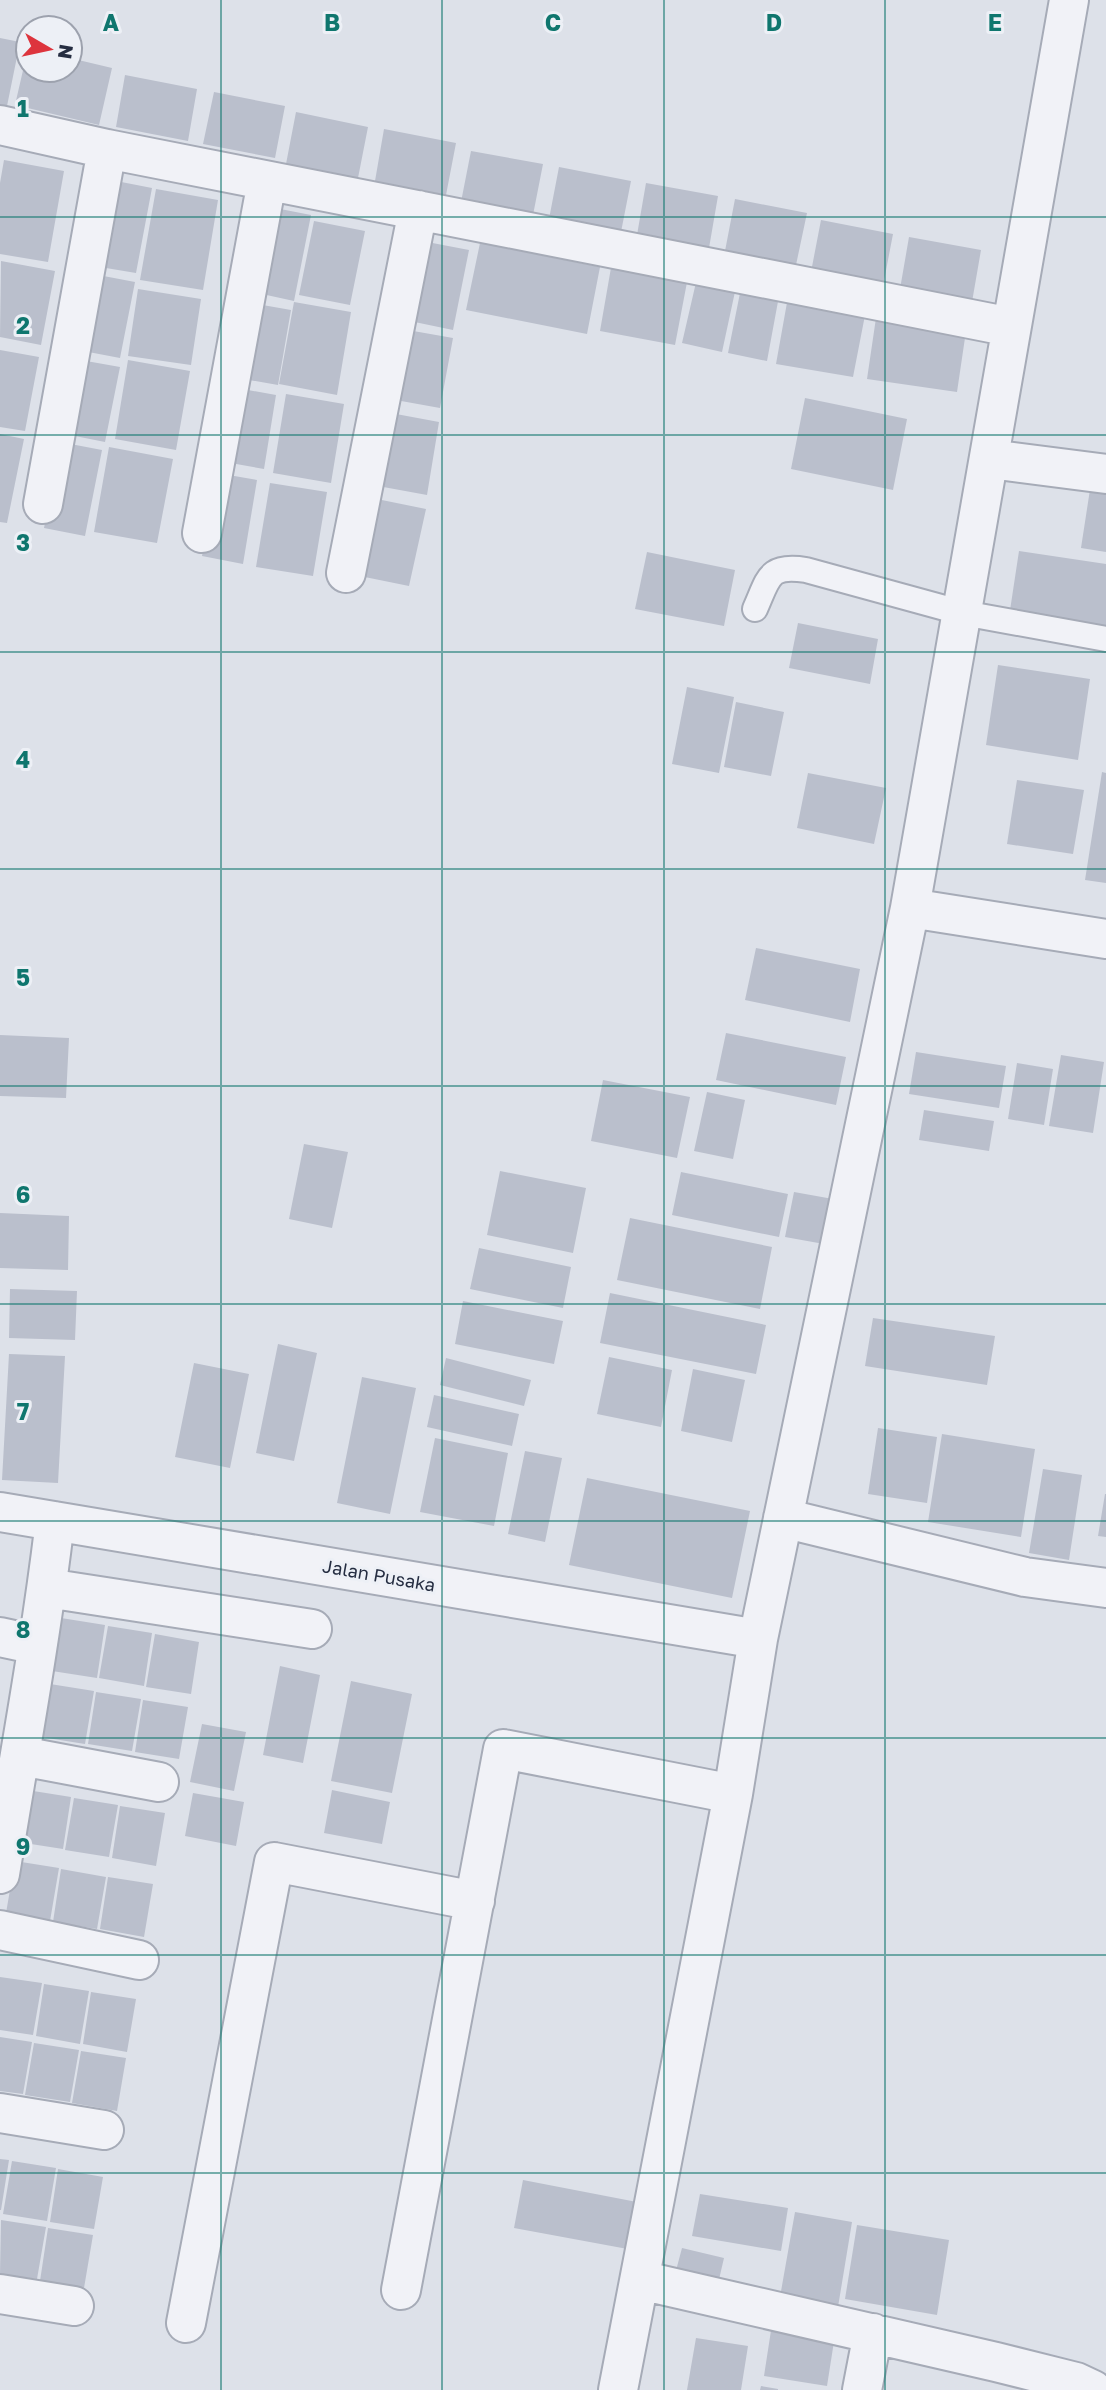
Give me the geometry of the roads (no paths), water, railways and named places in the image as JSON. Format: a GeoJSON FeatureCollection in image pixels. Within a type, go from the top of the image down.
{"type":"FeatureCollection","features":[{"type":"Feature","properties":{"kind":"street"},"geometry":{"type":"LineString","coordinates":[[618,2390],[733,1794],[758,1639],[909,908],[1069,0]]}},
{"type":"Feature","properties":{"kind":"street"},"geometry":{"type":"LineString","coordinates":[[0,125],[267,181],[1011,327]]}},
{"type":"Feature","properties":{"kind":"street"},"geometry":{"type":"LineString","coordinates":[[43,504],[107,149]]}},
{"type":"Feature","properties":{"kind":"street"},"geometry":{"type":"LineString","coordinates":[[202,533],[267,181]]}},
{"type":"Feature","properties":{"kind":"street"},"geometry":{"type":"LineString","coordinates":[[345,573],[418,211]]}},
{"type":"Feature","properties":{"kind":"street"},"geometry":{"type":"LineString","coordinates":[[990,460],[1106,474]]}},
{"type":"Feature","properties":{"kind":"street"},"geometry":{"type":"LineString","coordinates":[[909,908],[1106,939]]}},
{"type":"Feature","properties":{"kind":"street","name":"Jalan Pusaka"},"geometry":{"type":"LineString","coordinates":[[0,1512],[758,1639]]}},
{"type":"Feature","properties":{"kind":"street"},"geometry":{"type":"LineString","coordinates":[[783,1518],[1025,1577],[1106,1588]]}},
{"type":"Feature","properties":{"kind":"street"},"geometry":{"type":"LineString","coordinates":[[0,1874],[4,1822],[21,1756],[55,1521]]}},
{"type":"Feature","properties":{"kind":"street"},"geometry":{"type":"LineString","coordinates":[[47,1588],[312,1629]]}},
{"type":"Feature","properties":{"kind":"street"},"geometry":{"type":"LineString","coordinates":[[0,1637],[37,1645]]}},
{"type":"Feature","properties":{"kind":"street"},"geometry":{"type":"LineString","coordinates":[[401,2290],[503,1749],[733,1794]]}},
{"type":"Feature","properties":{"kind":"street"},"geometry":{"type":"LineString","coordinates":[[21,1756],[159,1782]]}},
{"type":"Feature","properties":{"kind":"street"},"geometry":{"type":"LineString","coordinates":[[186,2323],[274,1862],[475,1900]]}},
{"type":"Feature","properties":{"kind":"street"},"geometry":{"type":"LineString","coordinates":[[0,1930],[139,1960]]}},
{"type":"Feature","properties":{"kind":"street"},"geometry":{"type":"LineString","coordinates":[[0,2113],[104,2130]]}},
{"type":"Feature","properties":{"kind":"street"},"geometry":{"type":"LineString","coordinates":[[640,2280],[873,2333],[1081,2387]]}},
{"type":"Feature","properties":{"kind":"street"},"geometry":{"type":"LineString","coordinates":[[0,2294],[74,2306]]}},
{"type":"Feature","properties":{"kind":"street"},"geometry":{"type":"LineString","coordinates":[[862,2390],[873,2333]]}},
{"type":"Feature","properties":{"kind":"lane"},"geometry":{"type":"LineString","coordinates":[[755,609],[776,570],[786,567],[806,570],[962,613],[1106,639]]}}]}
